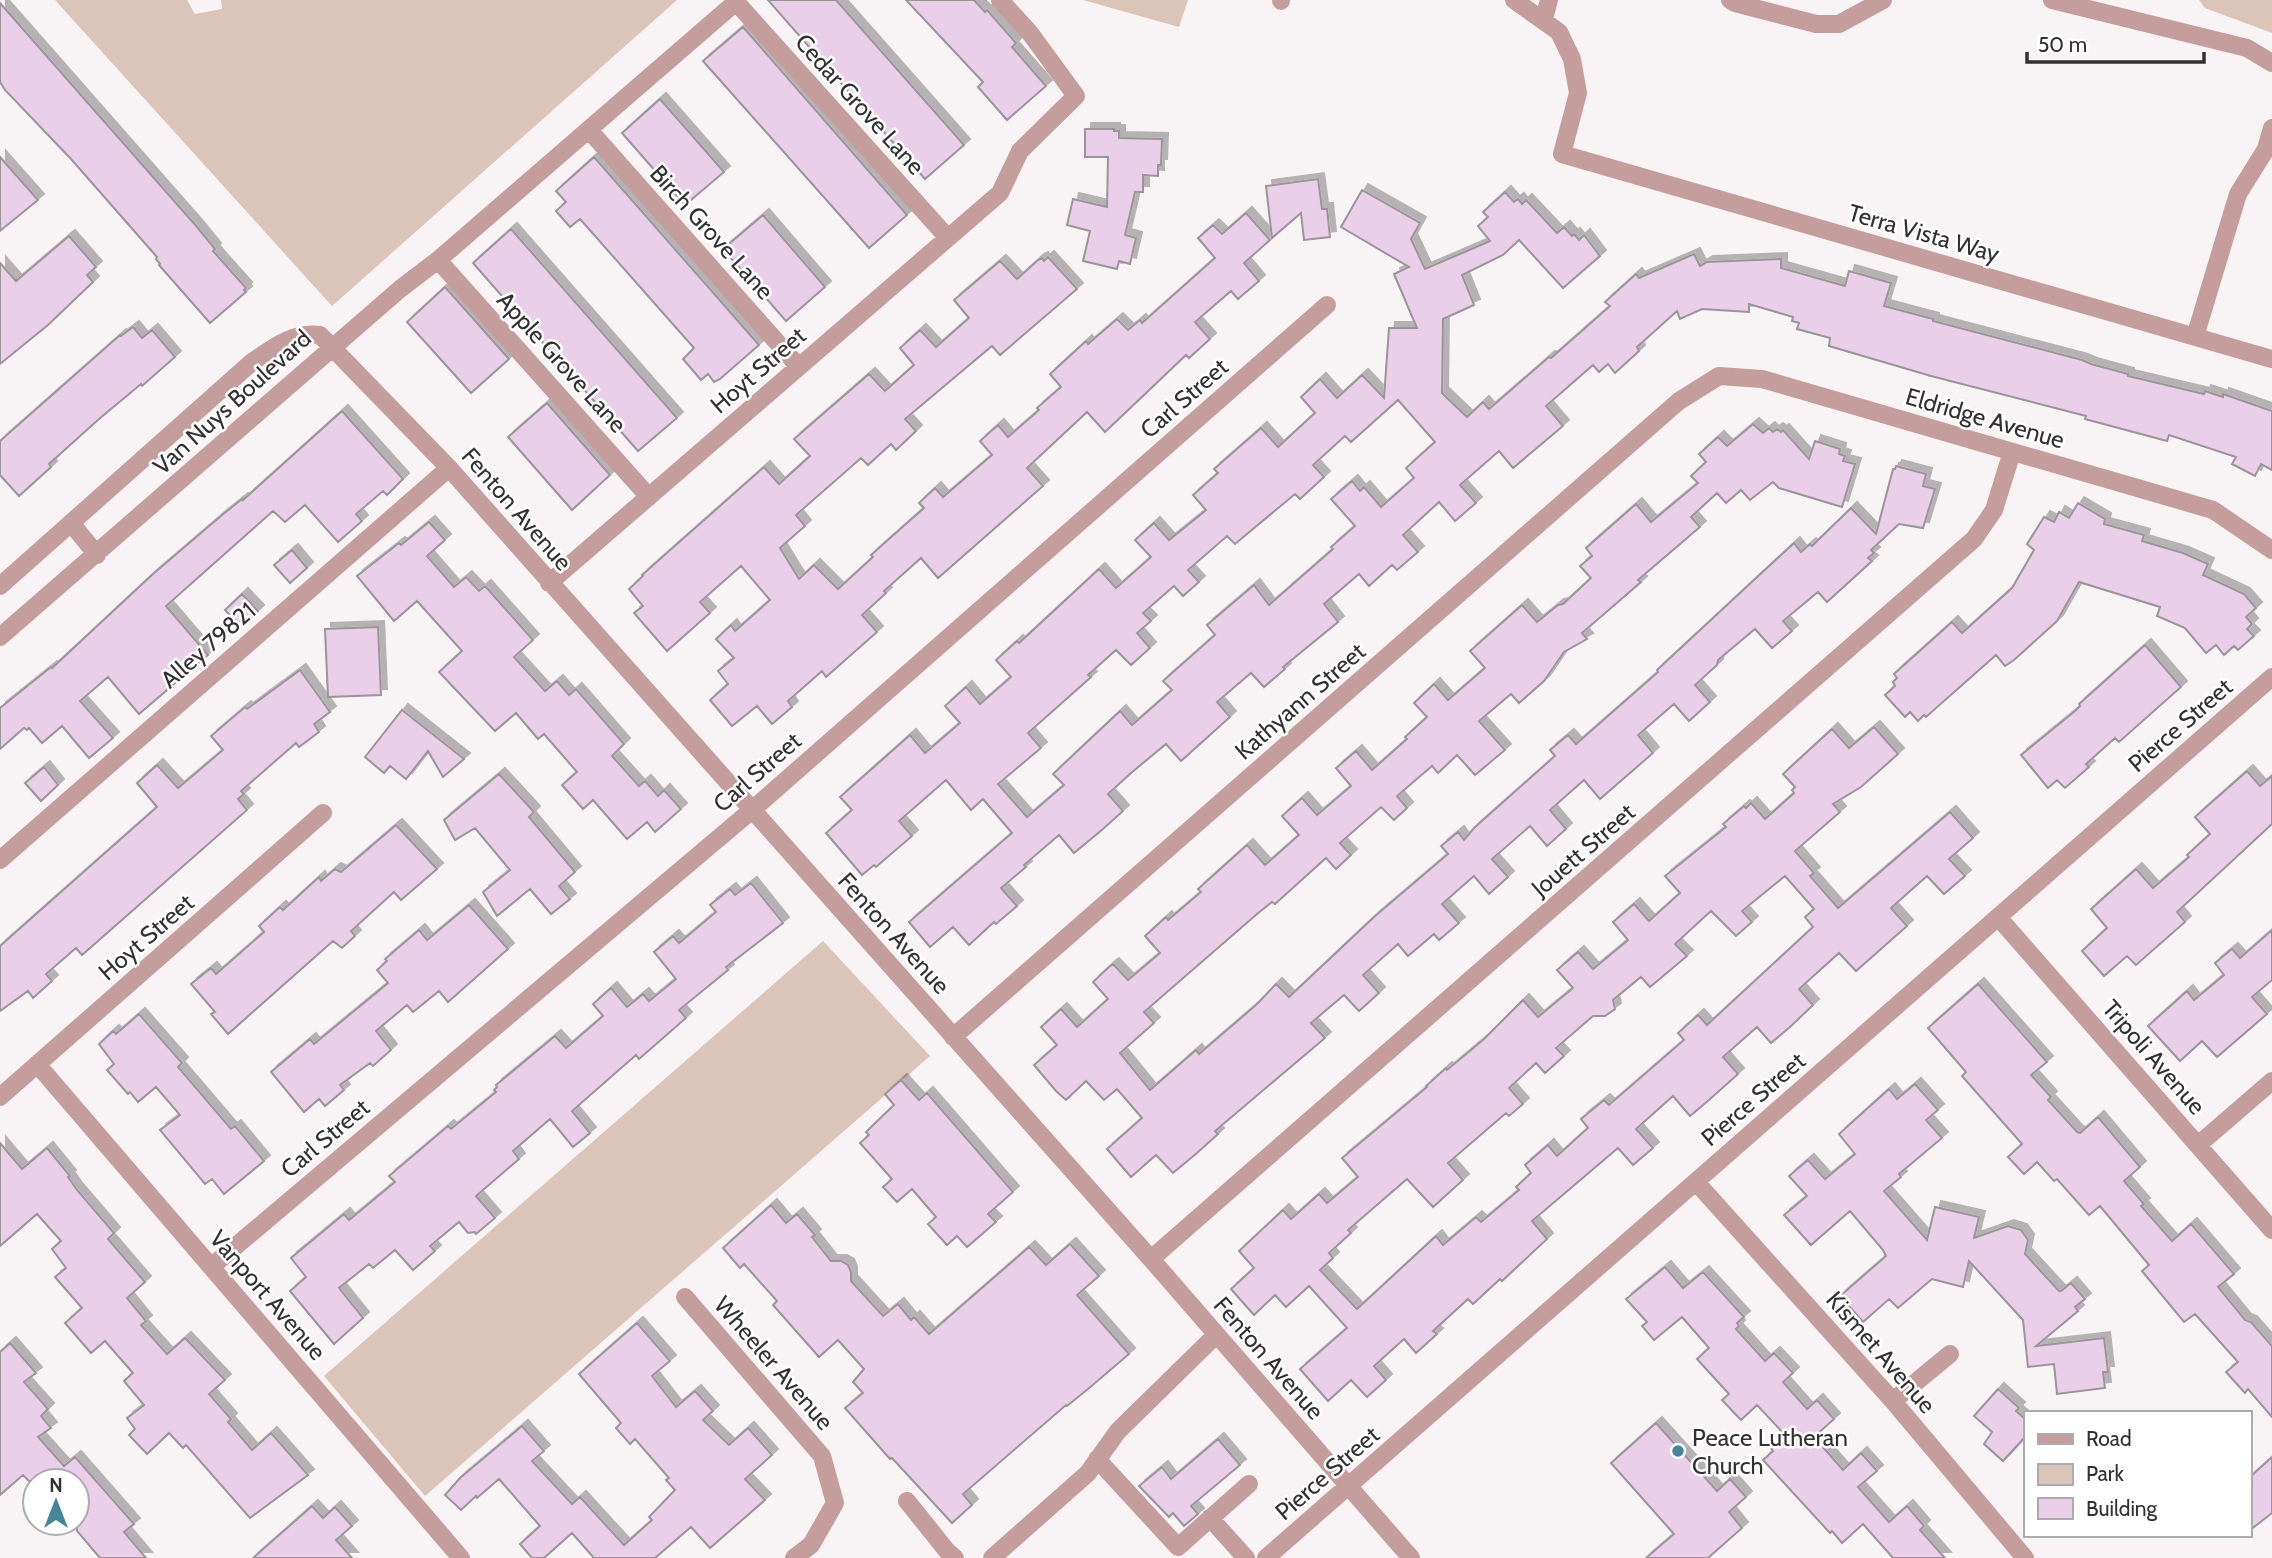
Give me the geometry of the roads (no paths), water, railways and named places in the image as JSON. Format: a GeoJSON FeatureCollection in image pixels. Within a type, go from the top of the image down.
{"type":"FeatureCollection","features":[{"type":"Feature","properties":{"kind":"street","name":"Hoyt Street"},"geometry":{"type":"LineString","coordinates":[[549,583],[1000,193],[1020,150],[1076,96],[1030,33],[1000,0]]}},
{"type":"Feature","properties":{"kind":"street"},"geometry":{"type":"LineString","coordinates":[[1514,0],[1544,19],[1549,0]]}},
{"type":"Feature","properties":{"kind":"street"},"geometry":{"type":"LineString","coordinates":[[1730,0],[1735,4],[1816,24],[1839,24],[1883,0]]}},
{"type":"Feature","properties":{"kind":"street"},"geometry":{"type":"LineString","coordinates":[[2052,0],[2247,48],[2272,62]]}},
{"type":"Feature","properties":{"kind":"street","name":"Cedar Grove Lane"},"geometry":{"type":"LineString","coordinates":[[589,130],[736,2],[948,238]]}},
{"type":"Feature","properties":{"kind":"street","name":"Terra Vista Way"},"geometry":{"type":"LineString","coordinates":[[1544,19],[1559,32],[1572,59],[1578,93],[1562,154],[2272,359]]}},
{"type":"Feature","properties":{"kind":"street"},"geometry":{"type":"LineString","coordinates":[[2195,337],[2238,194],[2266,149],[2272,128]]}},
{"type":"Feature","properties":{"kind":"street"},"geometry":{"type":"LineString","coordinates":[[333,347],[589,130]]}},
{"type":"Feature","properties":{"kind":"street","name":"Birch Grove Lane"},"geometry":{"type":"LineString","coordinates":[[589,130],[800,367]]}},
{"type":"Feature","properties":{"kind":"street","name":"Apple Grove Lane"},"geometry":{"type":"LineString","coordinates":[[438,260],[649,497]]}},
{"type":"Feature","properties":{"kind":"street","name":"Carl Street"},"geometry":{"type":"LineString","coordinates":[[211,1267],[752,810],[1327,305]]}},
{"type":"Feature","properties":{"kind":"street","name":"Van Nuys Boulevard"},"geometry":{"type":"LineString","coordinates":[[0,586],[253,362],[279,344],[309,334],[320,335],[333,347],[0,637]]}},
{"type":"Feature","properties":{"kind":"street","name":"Fenton Avenue"},"geometry":{"type":"LineString","coordinates":[[333,347],[449,468],[1151,1259],[1411,1558]]}},
{"type":"Feature","properties":{"kind":"street","name":"Eldridge Avenue"},"geometry":{"type":"LineString","coordinates":[[1679,401],[1719,376],[1762,379],[2213,510],[2272,550]]}},
{"type":"Feature","properties":{"kind":"street","name":"Kathyann Street"},"geometry":{"type":"LineString","coordinates":[[953,1037],[1679,401]]}},
{"type":"Feature","properties":{"kind":"street","name":"Jouett Street"},"geometry":{"type":"LineString","coordinates":[[1151,1259],[1974,539],[1994,510],[2012,452]]}},
{"type":"Feature","properties":{"kind":"street","name":"Alley 79821"},"geometry":{"type":"LineString","coordinates":[[0,860],[449,468]]}},
{"type":"Feature","properties":{"kind":"street"},"geometry":{"type":"LineString","coordinates":[[71,523],[97,555]]}},
{"type":"Feature","properties":{"kind":"street","name":"Pierce Street"},"geometry":{"type":"LineString","coordinates":[[1266,1558],[2272,677]]}},
{"type":"Feature","properties":{"kind":"street","name":"Hoyt Street"},"geometry":{"type":"LineString","coordinates":[[0,1097],[323,813]]}},
{"type":"Feature","properties":{"kind":"street","name":"Tripoli Avenue"},"geometry":{"type":"LineString","coordinates":[[1998,917],[2272,1230]]}},
{"type":"Feature","properties":{"kind":"street","name":"Vanport Avenue"},"geometry":{"type":"LineString","coordinates":[[37,1064],[461,1558]]}},
{"type":"Feature","properties":{"kind":"street"},"geometry":{"type":"LineString","coordinates":[[2198,1145],[2272,1081]]}},
{"type":"Feature","properties":{"kind":"street","name":"Kismet Avenue"},"geometry":{"type":"LineString","coordinates":[[1696,1182],[1893,1401],[2025,1558]]}},
{"type":"Feature","properties":{"kind":"street","name":"Wheeler Avenue"},"geometry":{"type":"LineString","coordinates":[[685,1297],[821,1456],[835,1503],[810,1545],[794,1558]]}},
{"type":"Feature","properties":{"kind":"street"},"geometry":{"type":"LineString","coordinates":[[992,1558],[1088,1473],[1118,1431],[1216,1335]]}},
{"type":"Feature","properties":{"kind":"street"},"geometry":{"type":"LineString","coordinates":[[1893,1401],[1950,1353]]}},
{"type":"Feature","properties":{"kind":"street"},"geometry":{"type":"LineString","coordinates":[[1097,1459],[1178,1547],[1249,1484]]}},
{"type":"Feature","properties":{"kind":"street"},"geometry":{"type":"LineString","coordinates":[[907,1501],[955,1558]]}},
{"type":"Feature","properties":{"kind":"street"},"geometry":{"type":"LineString","coordinates":[[1210,1518],[1246,1558]]}},
{"type":"Feature","properties":{"kind":"place","name":"Peace Lutheran Church"},"geometry":{"type":"Point","coordinates":[1678,1451]}}]}
